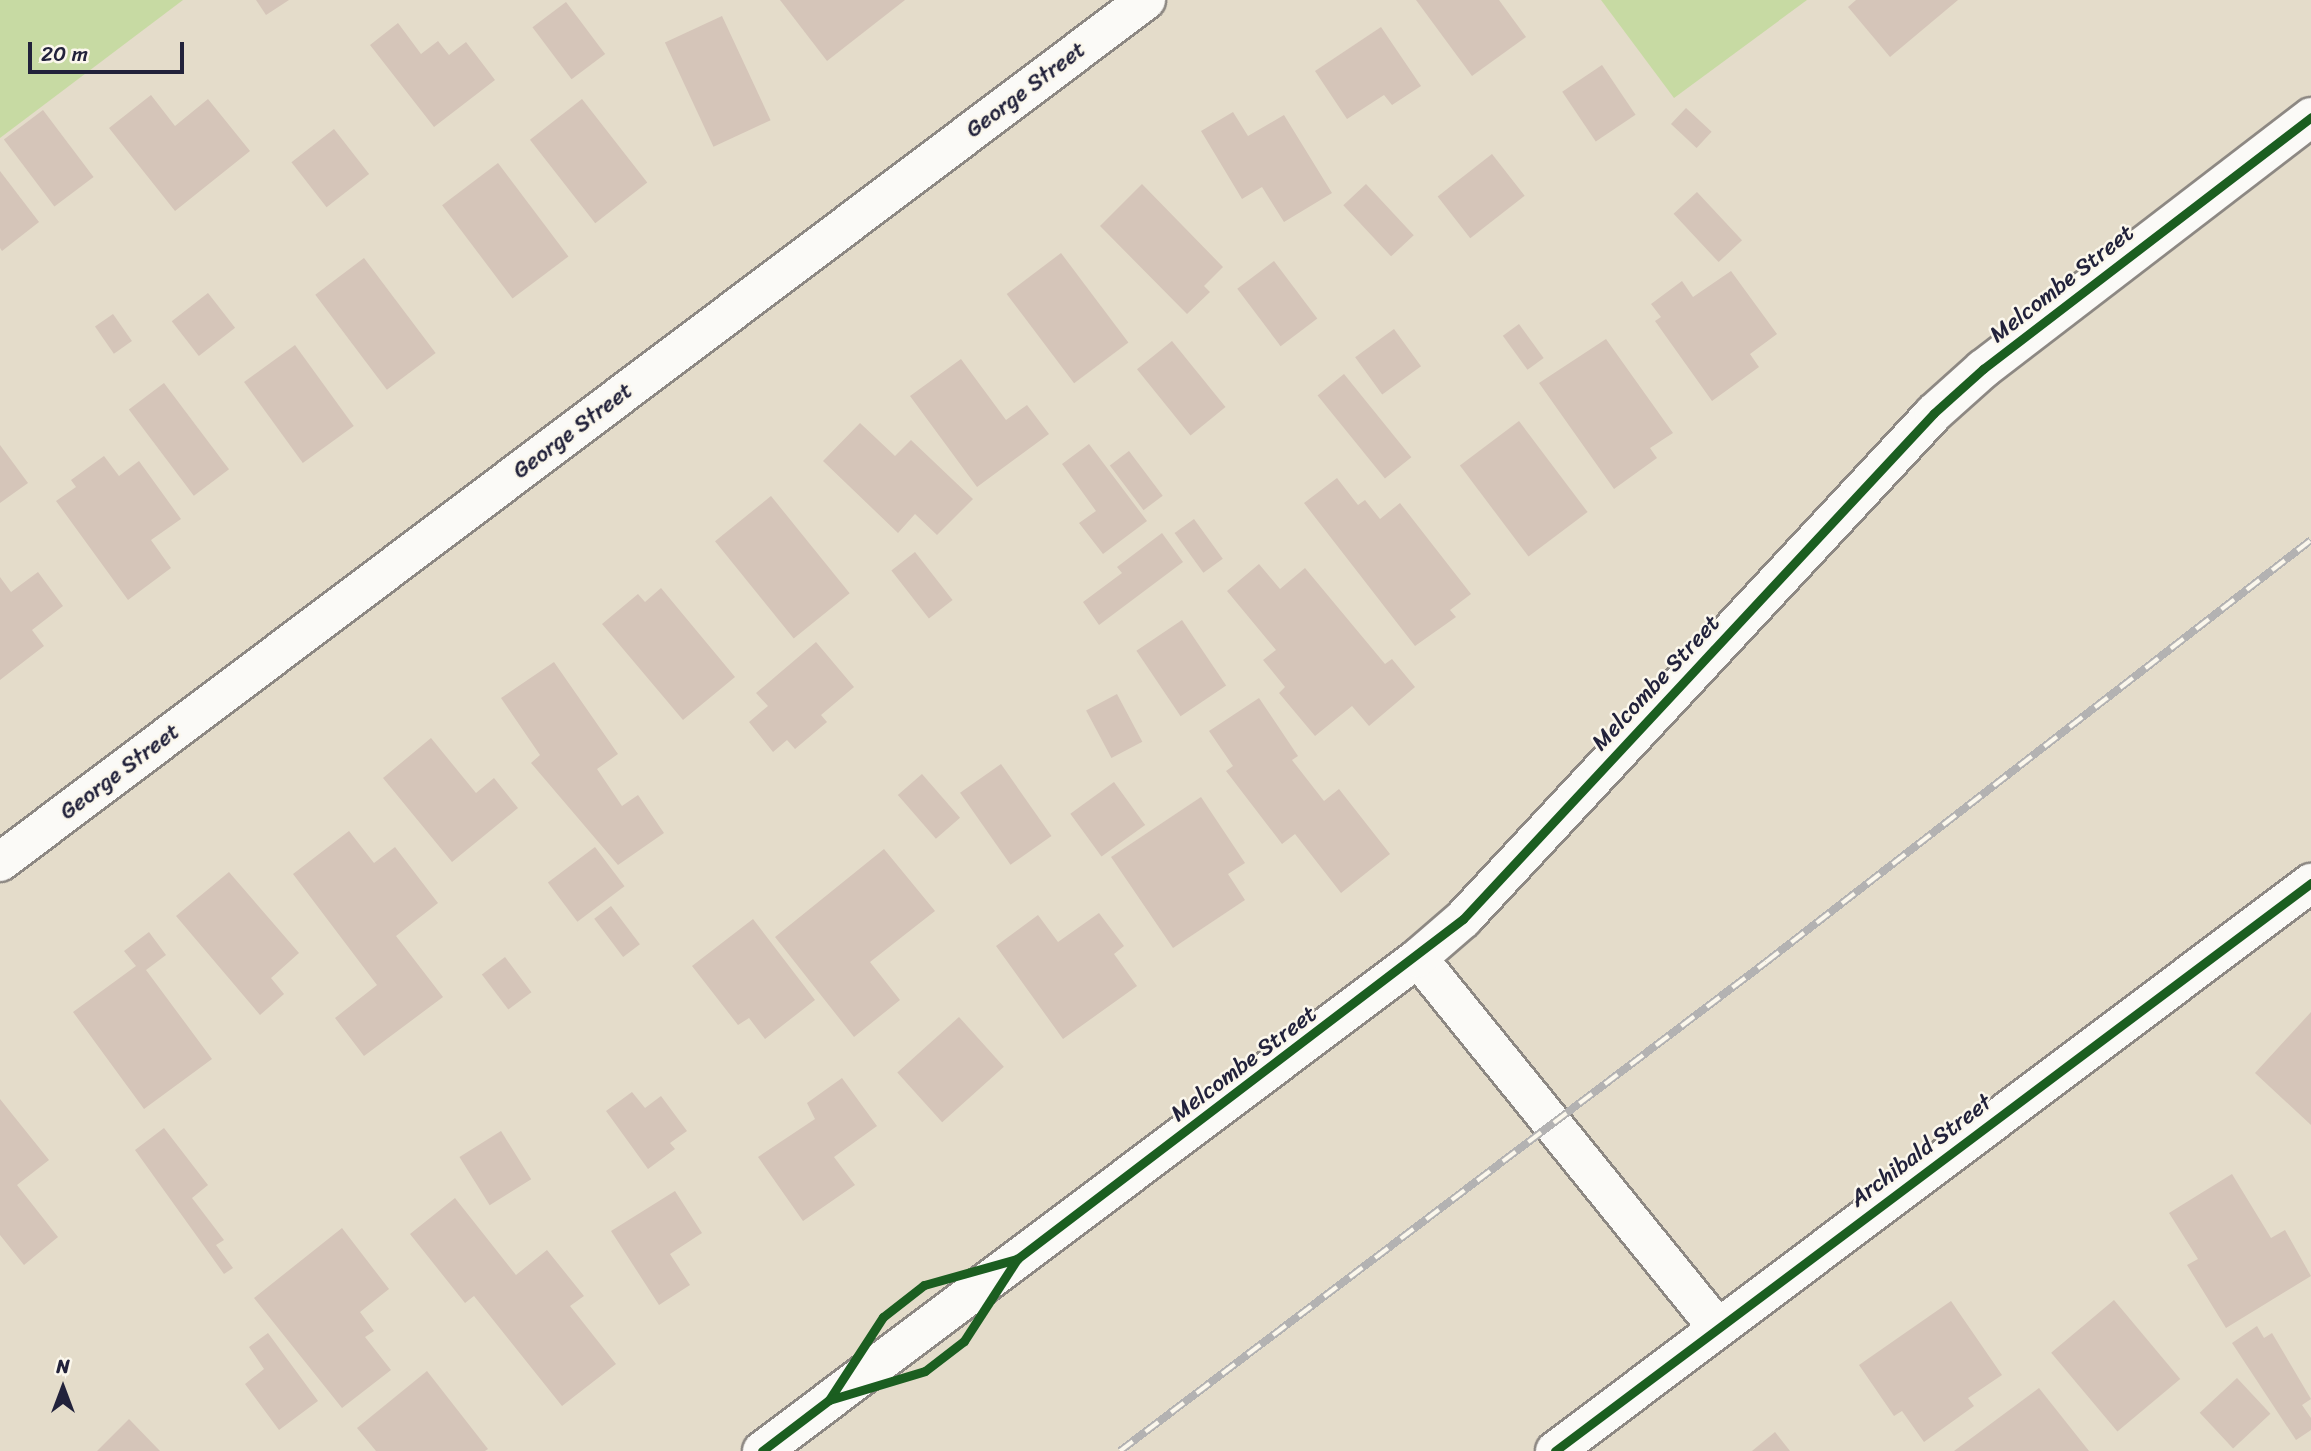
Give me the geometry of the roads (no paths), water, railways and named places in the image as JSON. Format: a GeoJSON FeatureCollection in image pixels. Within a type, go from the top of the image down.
{"type":"FeatureCollection","features":[{"type":"Feature","properties":{"kind":"main road","name":"George Street"},"geometry":{"type":"LineString","coordinates":[[0,862],[1146,0]]}},
{"type":"Feature","properties":{"kind":"main road","name":"Melcombe Street"},"geometry":{"type":"LineString","coordinates":[[762,1451],[1418,958],[1463,919],[1934,413],[1983,369],[2311,117]]}},
{"type":"Feature","properties":{"kind":"main road","name":"Archibald Street"},"geometry":{"type":"LineString","coordinates":[[1555,1451],[2311,883]]}},
{"type":"Feature","properties":{"kind":"main road"},"geometry":{"type":"LineString","coordinates":[[1418,958],[1718,1328]]}},
{"type":"Feature","properties":{"kind":"railway"},"geometry":{"type":"LineString","coordinates":[[1120,1451],[1766,962],[2311,540]]}}]}
